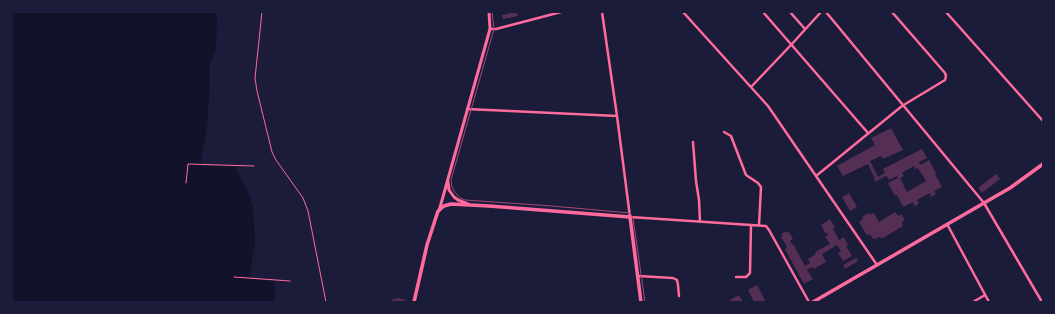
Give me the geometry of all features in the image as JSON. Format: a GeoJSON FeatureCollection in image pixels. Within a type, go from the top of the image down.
{"type":"FeatureCollection","features":[{"type":"Feature","properties":{"kind":"main road"},"geometry":{"type":"LineString","coordinates":[[813,302],[1010,188],[1043,164]]}},
{"type":"Feature","properties":{"kind":"main road"},"geometry":{"type":"LineString","coordinates":[[414,302],[427,245],[438,211],[447,205],[469,204],[630,218],[641,302]]}},
{"type":"Feature","properties":{"kind":"street"},"geometry":{"type":"LineString","coordinates":[[438,211],[490,29],[489,12]]}},
{"type":"Feature","properties":{"kind":"street"},"geometry":{"type":"LineString","coordinates":[[490,29],[496,29],[561,12]]}},
{"type":"Feature","properties":{"kind":"street"},"geometry":{"type":"LineString","coordinates":[[602,12],[630,218],[766,226],[809,302]]}},
{"type":"Feature","properties":{"kind":"street"},"geometry":{"type":"LineString","coordinates":[[683,12],[768,106],[877,264]]}},
{"type":"Feature","properties":{"kind":"street"},"geometry":{"type":"LineString","coordinates":[[763,12],[868,133]]}},
{"type":"Feature","properties":{"kind":"street"},"geometry":{"type":"LineString","coordinates":[[790,12],[805,29]]}},
{"type":"Feature","properties":{"kind":"street"},"geometry":{"type":"LineString","coordinates":[[750,87],[821,12]]}},
{"type":"Feature","properties":{"kind":"street"},"geometry":{"type":"LineString","coordinates":[[826,12],[902,106],[984,203],[1042,302]]}},
{"type":"Feature","properties":{"kind":"street"},"geometry":{"type":"LineString","coordinates":[[816,176],[902,106],[944,81],[946,76],[945,73],[892,12]]}},
{"type":"Feature","properties":{"kind":"street"},"geometry":{"type":"LineString","coordinates":[[946,12],[1043,121]]}},
{"type":"Feature","properties":{"kind":"street"},"geometry":{"type":"LineString","coordinates":[[467,109],[617,116]]}},
{"type":"Feature","properties":{"kind":"street"},"geometry":{"type":"LineString","coordinates":[[724,132],[731,136],[746,175],[758,183],[760,187],[759,225]]}},
{"type":"Feature","properties":{"kind":"street"},"geometry":{"type":"LineString","coordinates":[[693,142],[700,222]]}},
{"type":"Feature","properties":{"kind":"street"},"geometry":{"type":"LineString","coordinates":[[448,178],[448,186],[451,194],[458,200],[469,204]]}},
{"type":"Feature","properties":{"kind":"street"},"geometry":{"type":"LineString","coordinates":[[947,224],[989,302]]}},
{"type":"Feature","properties":{"kind":"street"},"geometry":{"type":"LineString","coordinates":[[736,277],[746,277],[750,273],[751,225]]}},
{"type":"Feature","properties":{"kind":"street"},"geometry":{"type":"LineString","coordinates":[[638,276],[674,278],[677,280],[679,296]]}},
{"type":"Feature","properties":{"kind":"street"},"geometry":{"type":"LineString","coordinates":[[973,302],[985,295]]}},
{"type":"Feature","properties":{"kind":"path"},"geometry":{"type":"LineString","coordinates":[[262,12],[255,78],[257,91],[272,152],[303,198],[308,211],[326,302]]}},
{"type":"Feature","properties":{"kind":"path"},"geometry":{"type":"LineString","coordinates":[[186,183],[188,164],[254,166]]}},
{"type":"Feature","properties":{"kind":"path"},"geometry":{"type":"LineString","coordinates":[[234,277],[290,281]]}},
{"type":"Feature","properties":{"kind":"shaded area"},"geometry":{"type":"Polygon","coordinates":[[[12,12],[217,12],[216,48],[210,64],[207,126],[201,162],[206,166],[234,167],[244,183],[253,208],[255,243],[249,279],[275,281],[275,302],[12,302],[12,12]]]}},
{"type":"Feature","properties":{"kind":"building"},"geometry":{"type":"Polygon","coordinates":[[[508,12],[517,12],[518,16],[503,19],[502,15],[508,14],[508,12]]]}},
{"type":"Feature","properties":{"kind":"building"},"geometry":{"type":"Polygon","coordinates":[[[891,128],[903,150],[883,159],[881,156],[870,161],[878,177],[885,173],[883,169],[922,149],[927,158],[919,162],[920,165],[929,160],[942,187],[934,191],[936,194],[931,197],[930,193],[917,200],[919,204],[914,206],[913,202],[903,207],[897,195],[895,196],[888,183],[898,178],[897,176],[889,180],[886,176],[875,182],[868,164],[843,176],[837,166],[875,145],[871,138],[891,128]],[[914,166],[902,173],[904,176],[900,178],[907,192],[926,181],[918,168],[915,169],[914,166]]]}},
{"type":"Feature","properties":{"kind":"building"},"geometry":{"type":"Polygon","coordinates":[[[996,174],[1000,179],[982,193],[978,188],[996,174]]]}},
{"type":"Feature","properties":{"kind":"building"},"geometry":{"type":"Polygon","coordinates":[[[849,193],[857,207],[850,211],[842,197],[849,193]]]}},
{"type":"Feature","properties":{"kind":"building"},"geometry":{"type":"Polygon","coordinates":[[[895,212],[898,216],[901,214],[905,220],[902,222],[903,226],[883,238],[878,237],[873,239],[871,235],[866,234],[859,222],[863,219],[862,217],[869,213],[870,215],[874,213],[879,222],[895,212]]]}},
{"type":"Feature","properties":{"kind":"building"},"geometry":{"type":"Polygon","coordinates":[[[830,219],[835,227],[833,229],[839,240],[844,237],[848,245],[846,246],[852,256],[843,261],[838,253],[841,251],[837,245],[822,254],[826,262],[814,269],[812,267],[807,270],[813,279],[804,284],[785,249],[787,247],[781,237],[781,234],[787,231],[788,233],[789,232],[793,239],[790,241],[805,266],[810,263],[808,259],[816,254],[815,252],[830,244],[825,237],[828,235],[825,233],[821,225],[830,219]]]}},
{"type":"Feature","properties":{"kind":"building"},"geometry":{"type":"Polygon","coordinates":[[[856,258],[858,261],[845,269],[843,265],[856,258]]]}},
{"type":"Feature","properties":{"kind":"building"},"geometry":{"type":"Polygon","coordinates":[[[757,285],[766,302],[754,302],[748,290],[757,285]]]}},
{"type":"Feature","properties":{"kind":"building"},"geometry":{"type":"Polygon","coordinates":[[[739,295],[743,302],[731,302],[730,300],[739,295]]]}},
{"type":"Feature","properties":{"kind":"building"},"geometry":{"type":"Polygon","coordinates":[[[399,298],[408,301],[393,302],[392,299],[399,298]]]}},
{"type":"Feature","properties":{"kind":"tram line"},"geometry":{"type":"LineString","coordinates":[[492,12],[494,29],[451,180],[454,191],[460,198],[465,200],[630,213],[633,218],[645,302]]}}]}
